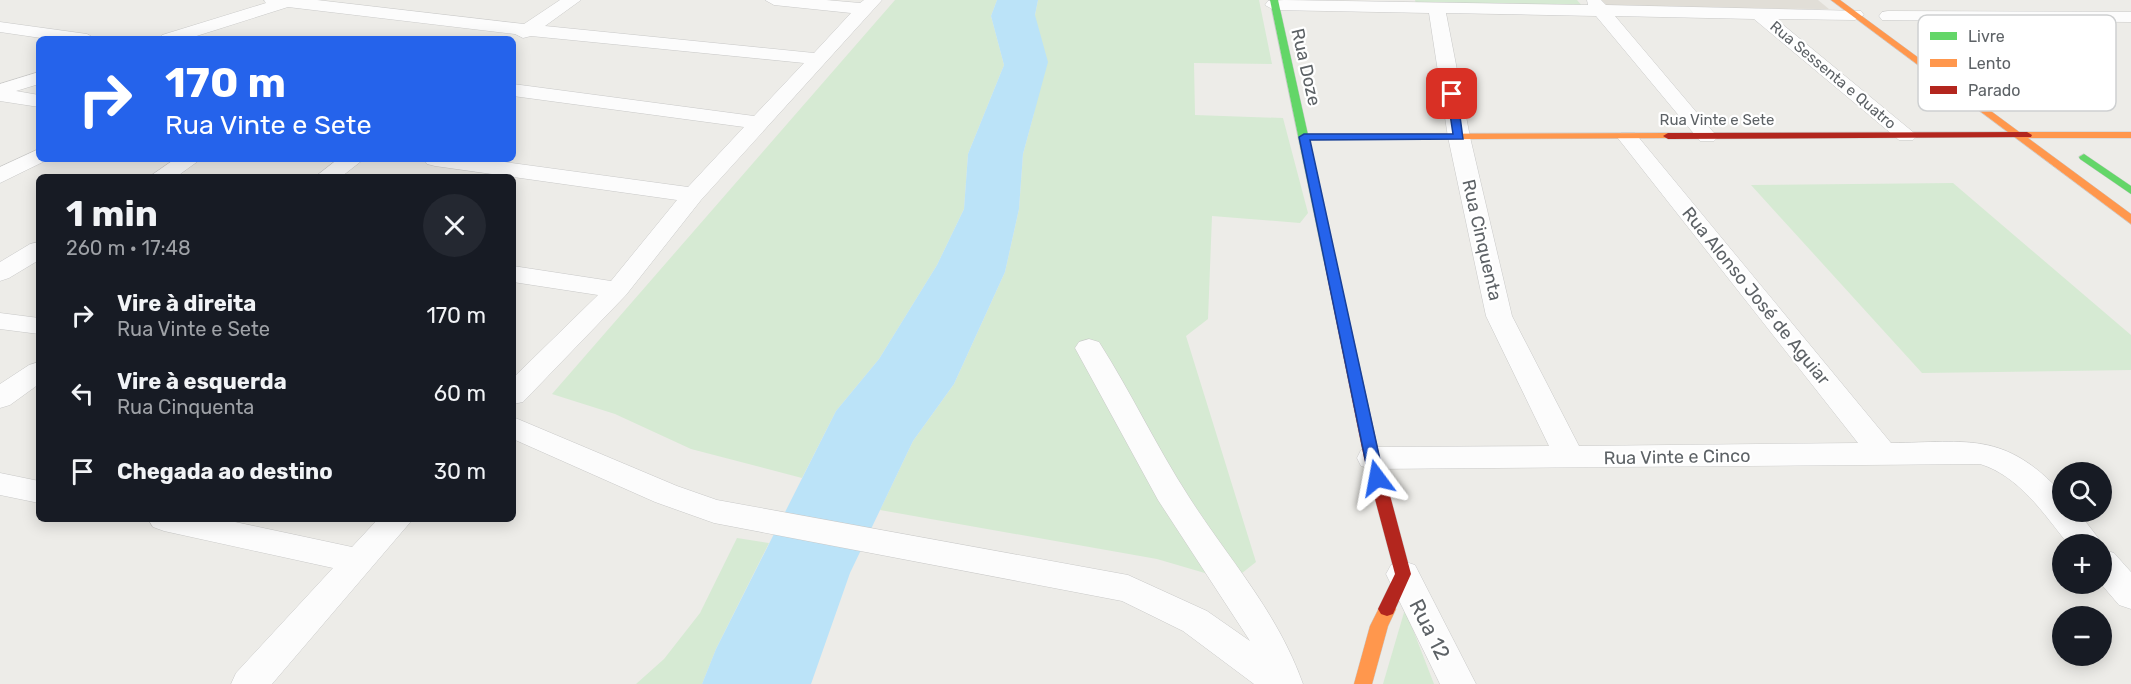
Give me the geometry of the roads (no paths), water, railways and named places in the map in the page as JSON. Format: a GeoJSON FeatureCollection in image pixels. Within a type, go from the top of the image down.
{"type":"FeatureCollection","features":[{"type":"Feature","properties":{"kind":"street"},"geometry":{"type":"LineString","coordinates":[[516,38],[572,0]]}},
{"type":"Feature","properties":{"kind":"street"},"geometry":{"type":"LineString","coordinates":[[774,0],[869,4]]}},
{"type":"Feature","properties":{"kind":"street"},"geometry":{"type":"LineString","coordinates":[[1835,0],[1918,62]]}},
{"type":"Feature","properties":{"kind":"street"},"geometry":{"type":"LineString","coordinates":[[2126,0],[2131,3]]}},
{"type":"Feature","properties":{"kind":"street"},"geometry":{"type":"LineString","coordinates":[[177,36],[284,1],[528,30],[818,59]]}},
{"type":"Feature","properties":{"kind":"street"},"geometry":{"type":"LineString","coordinates":[[1274,3],[1437,9],[1598,6],[1760,14],[1855,15]]}},
{"type":"Feature","properties":{"kind":"street","name":"Rua Doze"},"geometry":{"type":"LineString","coordinates":[[1274,3],[1372,458],[1403,574]]}},
{"type":"Feature","properties":{"kind":"street"},"geometry":{"type":"LineString","coordinates":[[516,392],[617,290],[693,195],[869,4]]}},
{"type":"Feature","properties":{"kind":"street"},"geometry":{"type":"LineString","coordinates":[[1598,6],[1707,137]]}},
{"type":"Feature","properties":{"kind":"street","name":"Rua Cinquenta"},"geometry":{"type":"LineString","coordinates":[[1437,9],[1459,137],[1499,316],[1570,458]]}},
{"type":"Feature","properties":{"kind":"street"},"geometry":{"type":"LineString","coordinates":[[1881,10],[2037,15]]}},
{"type":"Feature","properties":{"kind":"street"},"geometry":{"type":"LineString","coordinates":[[1881,10],[1906,29]]}},
{"type":"Feature","properties":{"kind":"street","name":"Rua Sessenta e Quatro"},"geometry":{"type":"LineString","coordinates":[[1760,14],[1906,136]]}},
{"type":"Feature","properties":{"kind":"street"},"geometry":{"type":"LineString","coordinates":[[2116,18],[2131,18]]}},
{"type":"Feature","properties":{"kind":"street"},"geometry":{"type":"LineString","coordinates":[[0,27],[65,36]]}},
{"type":"Feature","properties":{"kind":"street"},"geometry":{"type":"LineString","coordinates":[[0,90],[36,79]]}},
{"type":"Feature","properties":{"kind":"street"},"geometry":{"type":"LineString","coordinates":[[516,90],[759,123]]}},
{"type":"Feature","properties":{"kind":"street"},"geometry":{"type":"LineString","coordinates":[[0,95],[36,101]]}},
{"type":"Feature","properties":{"kind":"street"},"geometry":{"type":"LineString","coordinates":[[1984,111],[2131,220]]}},
{"type":"Feature","properties":{"kind":"street"},"geometry":{"type":"LineString","coordinates":[[2035,122],[2131,191]]}},
{"type":"Feature","properties":{"kind":"street","name":"Rua Vinte e Sete"},"geometry":{"type":"LineString","coordinates":[[1304,137],[2131,135]]}},
{"type":"Feature","properties":{"kind":"street","name":"Rua Alonso José de Aguiar"},"geometry":{"type":"LineString","coordinates":[[1628,137],[1883,454]]}},
{"type":"Feature","properties":{"kind":"street"},"geometry":{"type":"LineString","coordinates":[[0,176],[36,157]]}},
{"type":"Feature","properties":{"kind":"street"},"geometry":{"type":"LineString","coordinates":[[165,174],[185,162]]}},
{"type":"Feature","properties":{"kind":"street"},"geometry":{"type":"LineString","coordinates":[[330,174],[348,162]]}},
{"type":"Feature","properties":{"kind":"street"},"geometry":{"type":"LineString","coordinates":[[456,162],[693,195]]}},
{"type":"Feature","properties":{"kind":"street"},"geometry":{"type":"LineString","coordinates":[[0,273],[36,251]]}},
{"type":"Feature","properties":{"kind":"street"},"geometry":{"type":"LineString","coordinates":[[516,274],[617,290]]}},
{"type":"Feature","properties":{"kind":"street"},"geometry":{"type":"LineString","coordinates":[[0,321],[36,326]]}},
{"type":"Feature","properties":{"kind":"street"},"geometry":{"type":"LineString","coordinates":[[1089,348],[1157,472],[1226,571],[1265,633],[1277,656],[1283,684]]}},
{"type":"Feature","properties":{"kind":"street"},"geometry":{"type":"LineString","coordinates":[[0,398],[36,373]]}},
{"type":"Feature","properties":{"kind":"street"},"geometry":{"type":"LineString","coordinates":[[516,428],[675,497],[714,511],[777,521],[1128,589],[1195,621],[1283,684]]}},
{"type":"Feature","properties":{"kind":"street","name":"Rua Vinte e Cinco"},"geometry":{"type":"LineString","coordinates":[[1372,458],[1981,453],[2011,464],[2029,478],[2078,534]]}},
{"type":"Feature","properties":{"kind":"street"},"geometry":{"type":"LineString","coordinates":[[0,484],[36,491]]}},
{"type":"Feature","properties":{"kind":"street"},"geometry":{"type":"LineString","coordinates":[[178,522],[359,561]]}},
{"type":"Feature","properties":{"kind":"street"},"geometry":{"type":"LineString","coordinates":[[249,684],[394,522]]}},
{"type":"Feature","properties":{"kind":"street"},"geometry":{"type":"LineString","coordinates":[[2112,573],[2131,595]]}},
{"type":"Feature","properties":{"kind":"street"},"geometry":{"type":"LineString","coordinates":[[1364,684],[1379,626],[1403,574]]}},
{"type":"Feature","properties":{"kind":"street","name":"Rua 12"},"geometry":{"type":"LineString","coordinates":[[1403,574],[1458,684]]}},
{"type":"Feature","properties":{"kind":"water"},"geometry":{"type":"Polygon","coordinates":[[[997,0],[1038,0],[1035,15],[1048,62],[1023,154],[1019,209],[1005,272],[954,384],[913,441],[850,573],[811,684],[702,684],[716,649],[836,411],[879,359],[937,265],[964,209],[968,154],[1004,65],[991,16],[997,0]]]}}]}
